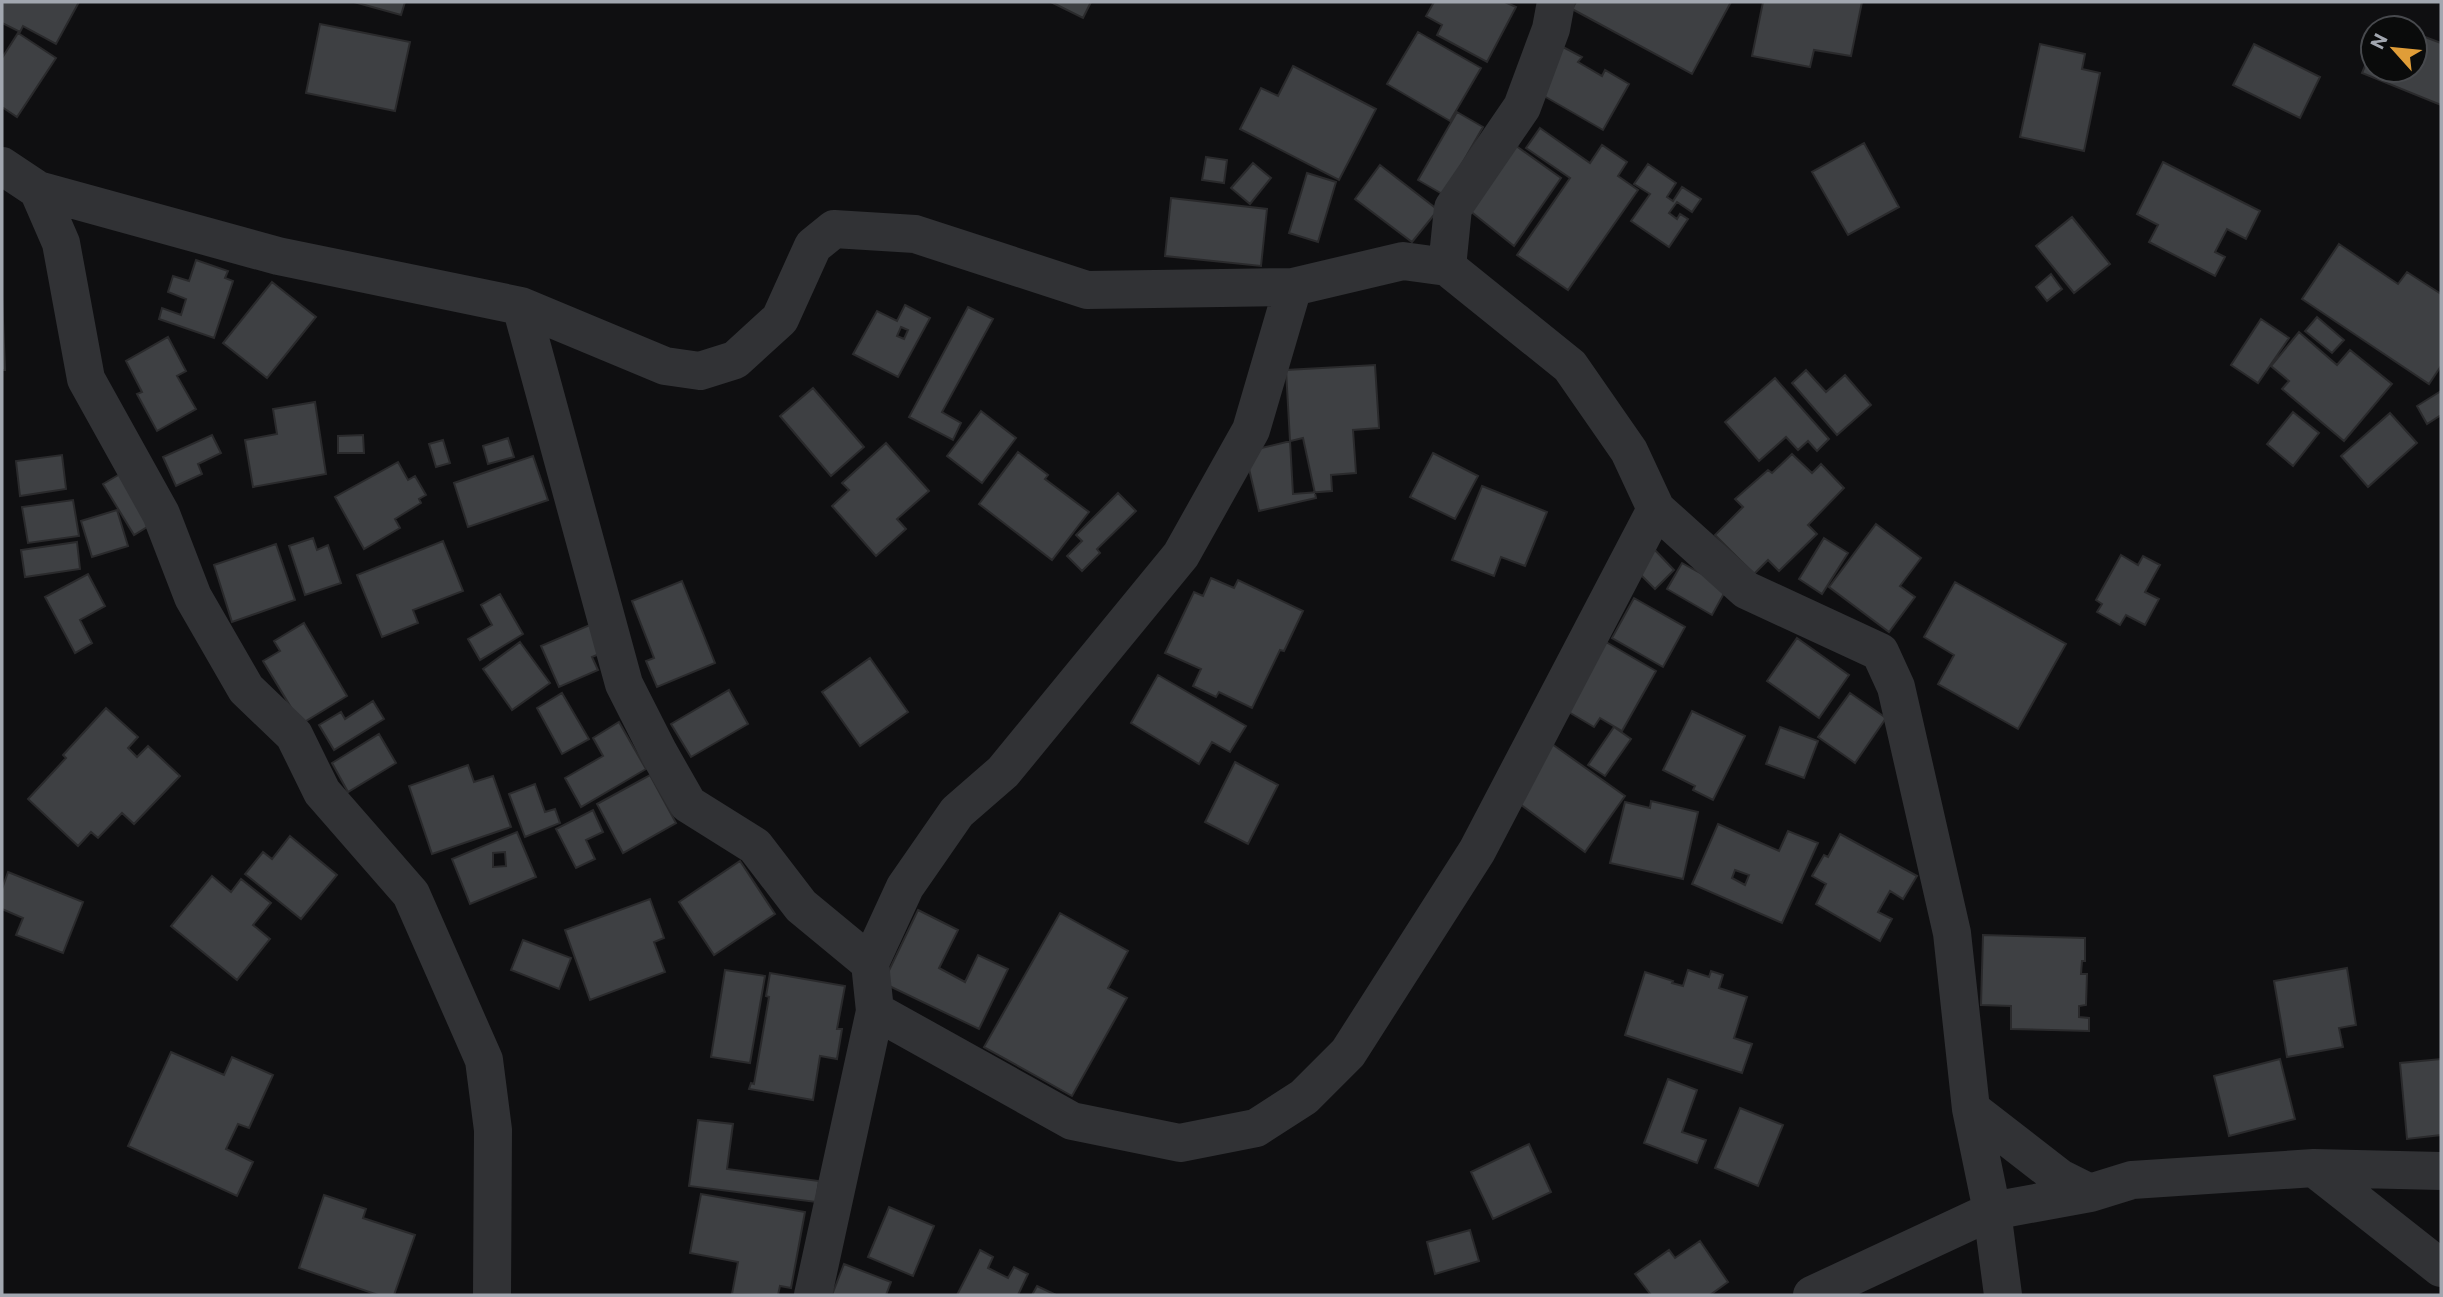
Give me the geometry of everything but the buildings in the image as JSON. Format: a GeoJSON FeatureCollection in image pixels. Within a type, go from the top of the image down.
{"type":"FeatureCollection","features":[{"type":"Feature","properties":{"kind":"street"},"geometry":{"type":"LineString","coordinates":[[1447,267],[1453,208],[1522,107],[1551,29],[1556,2]]}},
{"type":"Feature","properties":{"kind":"street"},"geometry":{"type":"LineString","coordinates":[[2,166],[38,190],[278,256],[521,306],[665,366],[700,370],[735,360],[780,319],[813,246],[834,229],[915,234],[1087,290],[1293,287],[1403,261],[1447,267],[1570,366],[1629,451],[1656,509],[1746,590],[1880,652],[1896,687],[1952,933],[1971,1110],[1992,1211],[2003,1295]]}},
{"type":"Feature","properties":{"kind":"street"},"geometry":{"type":"LineString","coordinates":[[38,190],[61,243],[86,379],[161,514],[193,597],[246,690],[294,735],[322,792],[411,894],[484,1060],[494,1130],[492,1295]]}},
{"type":"Feature","properties":{"kind":"street"},"geometry":{"type":"LineString","coordinates":[[813,1295],[875,1010],[870,963],[905,887],[957,812],[1003,772],[1181,555],[1251,430],[1293,287]]}},
{"type":"Feature","properties":{"kind":"street"},"geometry":{"type":"LineString","coordinates":[[521,306],[624,684],[659,753],[688,804],[755,846],[801,906],[870,963]]}},
{"type":"Feature","properties":{"kind":"street"},"geometry":{"type":"LineString","coordinates":[[875,1010],[1072,1121],[1180,1143],[1256,1128],[1304,1097],[1348,1054],[1477,851],[1656,509]]}},
{"type":"Feature","properties":{"kind":"street"},"geometry":{"type":"LineString","coordinates":[[1971,1110],[2060,1178],[2090,1193]]}},
{"type":"Feature","properties":{"kind":"street"},"geometry":{"type":"LineString","coordinates":[[2314,1168],[2441,1268]]}},
{"type":"Feature","properties":{"kind":"street"},"geometry":{"type":"LineString","coordinates":[[1812,1295],[1992,1211],[2090,1193],[2133,1180],[2314,1168],[2441,1171]]}}]}
